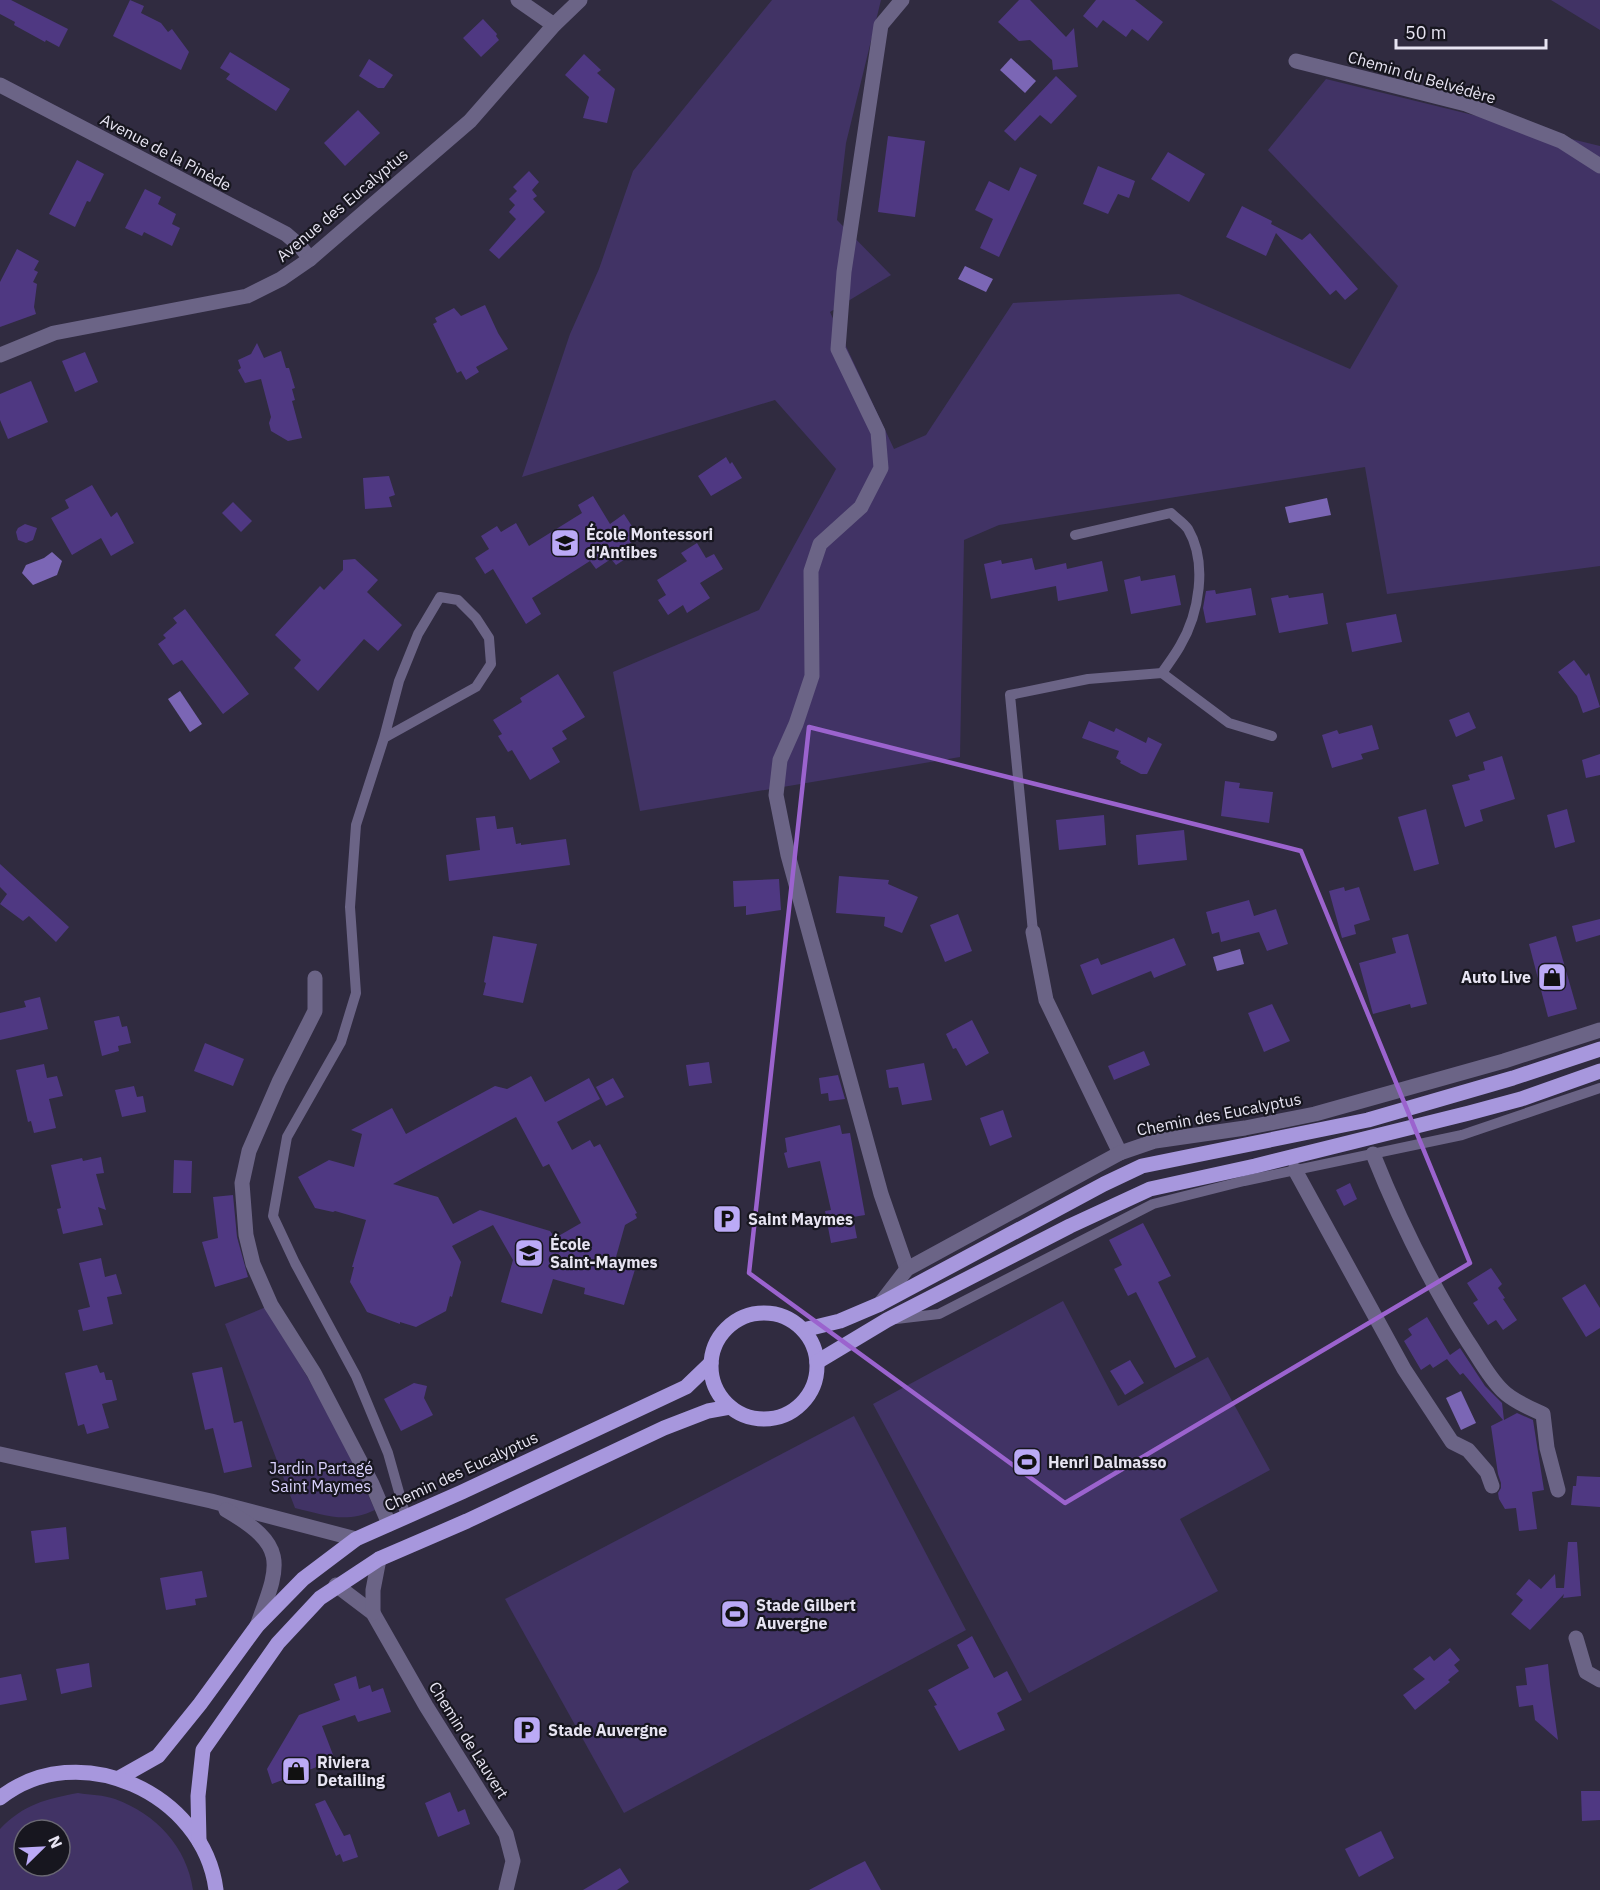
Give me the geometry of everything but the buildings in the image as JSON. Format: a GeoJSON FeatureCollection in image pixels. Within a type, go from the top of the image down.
{"type":"FeatureCollection","features":[{"type":"Feature","properties":{"kind":"main road","name":"Chemin des Eucalyptus"},"geometry":{"type":"LineString","coordinates":[[803,1330],[840,1321],[880,1304],[1142,1166],[1368,1120],[1513,1078],[1600,1049]]}},
{"type":"Feature","properties":{"kind":"main road"},"geometry":{"type":"LineString","coordinates":[[817,1362],[887,1320],[1070,1226],[1150,1189],[1256,1166],[1469,1113],[1521,1099],[1600,1071]]}},
{"type":"Feature","properties":{"kind":"main road"},"geometry":{"type":"LineString","coordinates":[[755,1313],[772,1313],[781,1316],[803,1330],[813,1345],[817,1362],[816,1380],[808,1396],[796,1409],[780,1417],[763,1420],[745,1416],[730,1407],[719,1394],[712,1379],[711,1363],[715,1345],[724,1330],[738,1319],[755,1313]]}},
{"type":"Feature","properties":{"kind":"main road","name":"Chemin des Eucalyptus"},"geometry":{"type":"LineString","coordinates":[[119,1778],[158,1756],[200,1704],[257,1626],[303,1579],[356,1539],[686,1387],[711,1363]]}},
{"type":"Feature","properties":{"kind":"main road"},"geometry":{"type":"LineString","coordinates":[[199,1841],[198,1796],[203,1750],[278,1643],[320,1598],[336,1585],[379,1559],[467,1521],[664,1428],[708,1411],[730,1407]]}},
{"type":"Feature","properties":{"kind":"main road"},"geometry":{"type":"LineString","coordinates":[[0,1798],[26,1784],[48,1776],[72,1773],[96,1773],[119,1778],[143,1788],[165,1802],[184,1820],[199,1841],[208,1861],[216,1890]]}},
{"type":"Feature","properties":{"kind":"street"},"geometry":{"type":"LineString","coordinates":[[518,0],[554,25]]}},
{"type":"Feature","properties":{"kind":"street","name":"Avenue des Eucalyptus"},"geometry":{"type":"LineString","coordinates":[[0,355],[54,333],[248,296],[281,279],[310,259],[470,121],[554,25],[580,0]]}},
{"type":"Feature","properties":{"kind":"street"},"geometry":{"type":"LineString","coordinates":[[902,0],[881,25],[844,272],[838,349],[878,432],[881,468],[861,507],[820,544],[811,571],[812,676],[796,724],[780,760],[776,795],[788,855],[881,1194],[907,1269]]}},
{"type":"Feature","properties":{"kind":"street","name":"Chemin du Belvédère"},"geometry":{"type":"LineString","coordinates":[[1296,61],[1466,104],[1561,141],[1600,166]]}},
{"type":"Feature","properties":{"kind":"street","name":"Avenue de la Pinède"},"geometry":{"type":"LineString","coordinates":[[0,85],[286,234],[310,259]]}},
{"type":"Feature","properties":{"kind":"street"},"geometry":{"type":"LineString","coordinates":[[1033,932],[1046,1000],[1120,1154]]}},
{"type":"Feature","properties":{"kind":"street"},"geometry":{"type":"LineString","coordinates":[[315,978],[315,1011],[279,1082],[249,1151],[243,1183],[246,1235],[253,1264],[271,1305],[314,1373],[372,1484],[389,1524]]}},
{"type":"Feature","properties":{"kind":"street","name":"Chemin des Eucalyptus"},"geometry":{"type":"LineString","coordinates":[[880,1304],[907,1269],[1120,1154],[1155,1141],[1245,1128],[1315,1114],[1504,1061],[1600,1030]]}},
{"type":"Feature","properties":{"kind":"street"},"geometry":{"type":"LineString","coordinates":[[1373,1154],[1411,1241],[1447,1308],[1475,1352],[1503,1391],[1543,1414],[1547,1448],[1558,1490]]}},
{"type":"Feature","properties":{"kind":"street"},"geometry":{"type":"LineString","coordinates":[[1295,1170],[1404,1369],[1452,1442],[1468,1450],[1487,1472],[1492,1486]]}},
{"type":"Feature","properties":{"kind":"street"},"geometry":{"type":"LineString","coordinates":[[0,1454],[211,1502],[356,1539]]}},
{"type":"Feature","properties":{"kind":"street"},"geometry":{"type":"LineString","coordinates":[[211,1502],[241,1519],[270,1544],[275,1560],[274,1578],[257,1626]]}},
{"type":"Feature","properties":{"kind":"street","name":"Chemin de Lauvert"},"geometry":{"type":"LineString","coordinates":[[374,1613],[373,1590],[379,1559]]}},
{"type":"Feature","properties":{"kind":"street","name":"Chemin de Lauvert"},"geometry":{"type":"LineString","coordinates":[[336,1585],[374,1613],[426,1706],[506,1834],[513,1861],[507,1890]]}},
{"type":"Feature","properties":{"kind":"street"},"geometry":{"type":"LineString","coordinates":[[1576,1638],[1586,1672],[1600,1680]]}},
{"type":"Feature","properties":{"kind":"lane"},"geometry":{"type":"LineString","coordinates":[[1075,534],[1171,513],[1187,528],[1198,557],[1194,614],[1181,645],[1162,673]]}},
{"type":"Feature","properties":{"kind":"lane"},"geometry":{"type":"LineString","coordinates":[[384,738],[476,687],[491,664],[489,638],[476,618],[458,600],[440,597],[418,634],[399,681],[384,738],[356,825],[350,907],[357,993],[341,1042],[287,1137],[273,1216],[295,1263],[356,1376],[388,1453],[405,1517]]}},
{"type":"Feature","properties":{"kind":"lane"},"geometry":{"type":"LineString","coordinates":[[1033,932],[1010,695],[1088,679],[1162,673],[1229,723],[1272,736]]}},
{"type":"Feature","properties":{"kind":"lane"},"geometry":{"type":"LineString","coordinates":[[887,1320],[939,1314],[1153,1204],[1462,1134],[1600,1088]]}},
{"type":"Feature","properties":{"kind":"highlighted area"},"geometry":{"type":"Polygon","coordinates":[[[809,727],[1301,851],[1470,1263],[1065,1503],[749,1273],[809,727]]]}},
{"type":"Feature","properties":{"kind":"green space"},"geometry":{"type":"Polygon","coordinates":[[[772,0],[881,0],[846,143],[837,220],[891,275],[830,312],[894,449],[926,435],[1013,303],[1179,294],[1350,369],[1398,286],[1268,150],[1326,79],[1600,146],[1600,566],[1387,594],[1365,467],[999,525],[964,540],[960,757],[640,811],[613,672],[759,610],[836,469],[775,400],[522,477],[570,334],[599,269],[633,171],[772,0]]]}},
{"type":"Feature","properties":{"kind":"green space"},"geometry":{"type":"Polygon","coordinates":[[[1551,0],[1600,0],[1600,30],[1551,0]]]}},
{"type":"Feature","properties":{"kind":"green space","name":"Henri Dalmasso"},"geometry":{"type":"Polygon","coordinates":[[[1063,1301],[1118,1406],[1208,1357],[1270,1470],[1180,1519],[1218,1591],[1029,1693],[873,1404],[1063,1301]]]}},
{"type":"Feature","properties":{"kind":"green space","name":"Jardin Partagé Saint Maymes"},"geometry":{"type":"Polygon","coordinates":[[[266,1307],[338,1429],[375,1510],[354,1517],[335,1517],[295,1508],[225,1324],[266,1307]]]}},
{"type":"Feature","properties":{"kind":"green space","name":"Stade Gilbert Auvergne"},"geometry":{"type":"Polygon","coordinates":[[[854,1416],[966,1630],[624,1813],[505,1599],[854,1416]]]}},
{"type":"Feature","properties":{"kind":"green space"},"geometry":{"type":"Polygon","coordinates":[[[78,1793],[111,1798],[130,1805],[156,1823],[176,1846],[190,1874],[193,1890],[0,1890],[0,1829],[12,1819],[12,1878],[72,1878],[72,1818],[13,1818],[27,1808],[46,1800],[78,1793]]]}},
{"type":"Feature","properties":{"kind":"shaded area"},"geometry":{"type":"Polygon","coordinates":[[[1011,58],[1036,81],[1025,93],[1000,70],[1011,58]]]}},
{"type":"Feature","properties":{"kind":"shaded area"},"geometry":{"type":"Polygon","coordinates":[[[965,266],[993,279],[986,292],[958,279],[965,266]]]}},
{"type":"Feature","properties":{"kind":"shaded area"},"geometry":{"type":"Polygon","coordinates":[[[1327,498],[1331,515],[1289,523],[1285,507],[1327,498]]]}},
{"type":"Feature","properties":{"kind":"shaded area"},"geometry":{"type":"Polygon","coordinates":[[[52,552],[62,561],[57,575],[33,585],[22,573],[26,565],[52,552]]]}},
{"type":"Feature","properties":{"kind":"shaded area"},"geometry":{"type":"Polygon","coordinates":[[[180,691],[202,724],[190,732],[168,699],[180,691]]]}},
{"type":"Feature","properties":{"kind":"shaded area"},"geometry":{"type":"Polygon","coordinates":[[[1240,949],[1244,964],[1217,971],[1213,957],[1240,949]]]}},
{"type":"Feature","properties":{"kind":"shaded area"},"geometry":{"type":"Polygon","coordinates":[[[1461,1391],[1476,1423],[1461,1430],[1446,1398],[1461,1391]]]}},
{"type":"Feature","properties":{"kind":"place","name":"École Montessori d'Antibes"},"geometry":{"type":"Point","coordinates":[565,543]}},
{"type":"Feature","properties":{"kind":"place","name":"Auto Live"},"geometry":{"type":"Point","coordinates":[1552,977]}},
{"type":"Feature","properties":{"kind":"place","name":"Saint Maymes"},"geometry":{"type":"Point","coordinates":[727,1219]}},
{"type":"Feature","properties":{"kind":"place","name":"École Saint-Maymes"},"geometry":{"type":"Point","coordinates":[529,1253]}},
{"type":"Feature","properties":{"kind":"place","name":"Henri Dalmasso"},"geometry":{"type":"Point","coordinates":[1027,1462]}},
{"type":"Feature","properties":{"kind":"place","name":"Stade Gilbert Auvergne"},"geometry":{"type":"Point","coordinates":[735,1614]}},
{"type":"Feature","properties":{"kind":"place","name":"Stade Auvergne"},"geometry":{"type":"Point","coordinates":[527,1730]}},
{"type":"Feature","properties":{"kind":"place","name":"Riviera Detailing"},"geometry":{"type":"Point","coordinates":[296,1771]}}]}
